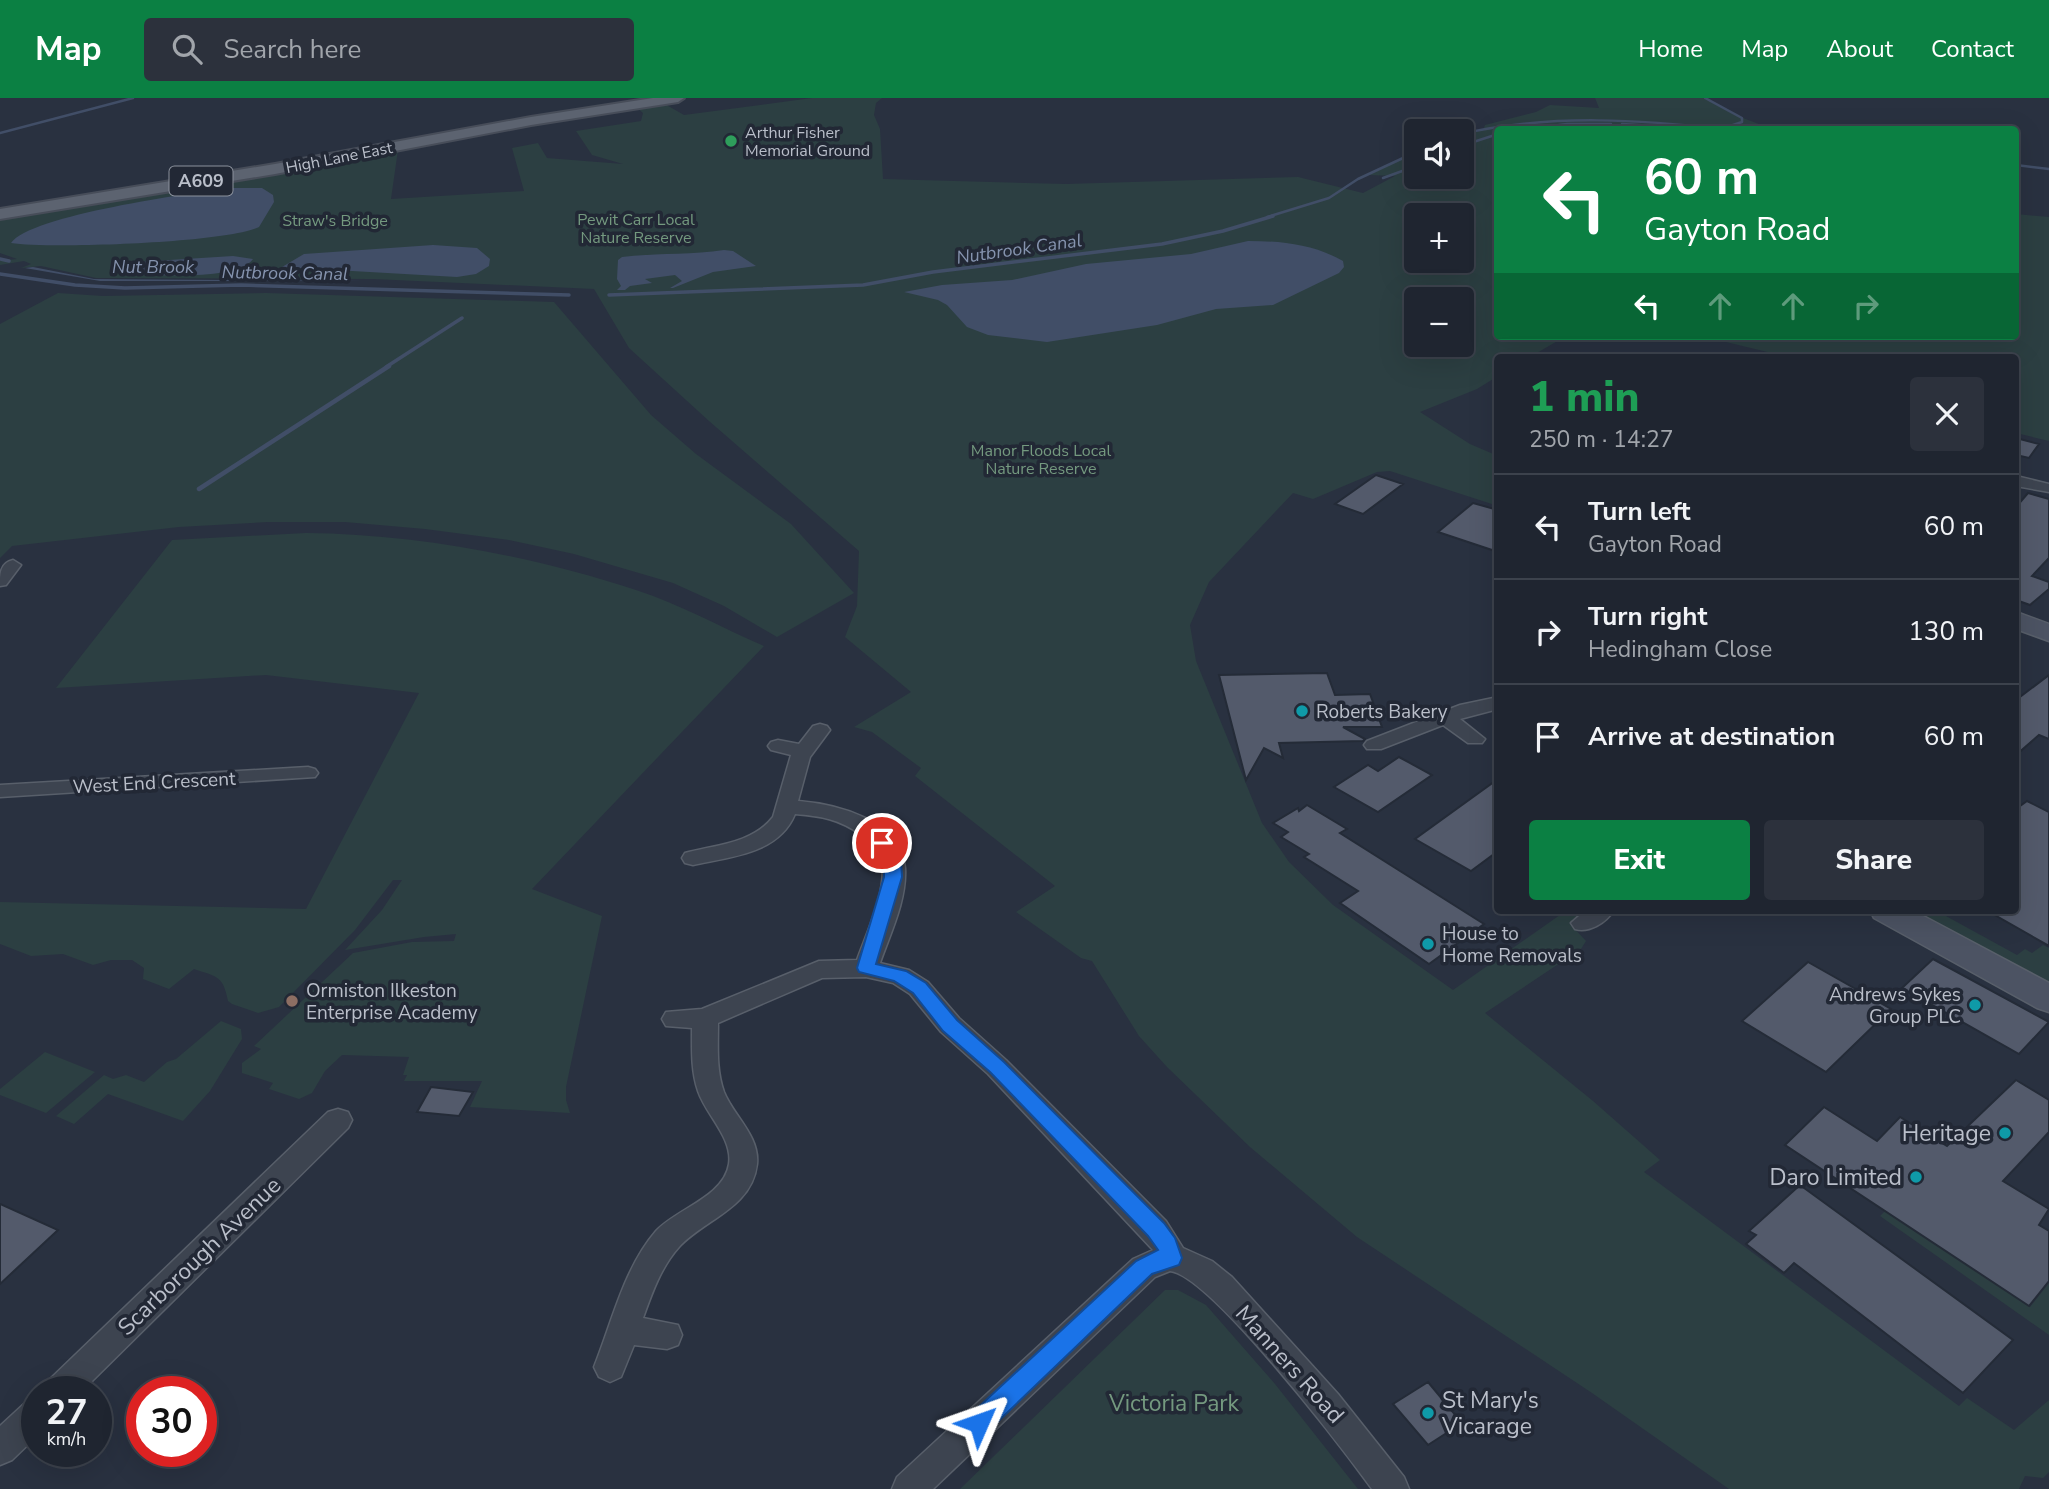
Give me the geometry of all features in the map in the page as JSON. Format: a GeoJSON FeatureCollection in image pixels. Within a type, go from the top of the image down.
{"type":"FeatureCollection","features":[{"type":"Feature","properties":{"kind":"main road","name":"High Lane East"},"geometry":{"type":"LineString","coordinates":[[0,214],[286,167],[531,121],[678,98]]}},
{"type":"Feature","properties":{"kind":"street"},"geometry":{"type":"LineString","coordinates":[[2019,482],[2047,488]]}},
{"type":"Feature","properties":{"kind":"street"},"geometry":{"type":"LineString","coordinates":[[0,581],[13,565]]}},
{"type":"Feature","properties":{"kind":"street"},"geometry":{"type":"LineString","coordinates":[[2019,621],[2049,633]]}},
{"type":"Feature","properties":{"kind":"street"},"geometry":{"type":"LineString","coordinates":[[1374,746],[1475,706],[1494,704]]}},
{"type":"Feature","properties":{"kind":"street"},"geometry":{"type":"LineString","coordinates":[[1445,717],[1475,739]]}},
{"type":"Feature","properties":{"kind":"street"},"geometry":{"type":"LineString","coordinates":[[693,858],[759,841],[779,824],[803,751],[820,730]]}},
{"type":"Feature","properties":{"kind":"street"},"geometry":{"type":"LineString","coordinates":[[778,746],[803,751]]}},
{"type":"Feature","properties":{"kind":"street","name":"West End Crescent"},"geometry":{"type":"LineString","coordinates":[[0,791],[308,773]]}},
{"type":"Feature","properties":{"kind":"street"},"geometry":{"type":"LineString","coordinates":[[786,807],[831,811],[848,817],[882,843],[890,853],[893,877],[866,968]]}},
{"type":"Feature","properties":{"kind":"street"},"geometry":{"type":"LineString","coordinates":[[1893,914],[2049,999]]}},
{"type":"Feature","properties":{"kind":"street"},"geometry":{"type":"LineString","coordinates":[[675,1019],[705,1018],[806,973],[832,967],[866,968],[900,976],[919,988],[950,1026],[997,1067],[1156,1230],[1167,1245],[1171,1258],[1161,1259],[1144,1268],[909,1489]]}},
{"type":"Feature","properties":{"kind":"street"},"geometry":{"type":"LineString","coordinates":[[610,1367],[651,1264],[665,1241],[725,1196],[740,1173],[743,1155],[740,1145],[717,1105],[708,1080],[705,1018]]}},
{"type":"Feature","properties":{"kind":"street","name":"Scarborough Avenue"},"geometry":{"type":"LineString","coordinates":[[75,1376],[338,1120]]}},
{"type":"Feature","properties":{"kind":"street","name":"Manners Road"},"geometry":{"type":"LineString","coordinates":[[1171,1258],[1191,1264],[1218,1284],[1322,1396],[1392,1489]]}},
{"type":"Feature","properties":{"kind":"street"},"geometry":{"type":"LineString","coordinates":[[625,1330],[667,1335]]}},
{"type":"Feature","properties":{"kind":"street"},"geometry":{"type":"LineString","coordinates":[[0,1449],[21,1429]]}},
{"type":"Feature","properties":{"kind":"green space"},"geometry":{"type":"Polygon","coordinates":[[[812,98],[882,98],[876,103],[874,115],[880,129],[883,179],[1066,184],[1298,177],[1363,193],[1395,176],[1369,175],[1404,158],[1404,189],[1474,189],[1474,132],[1483,130],[1485,125],[1536,112],[1550,105],[1599,108],[1595,98],[1703,98],[1735,115],[1764,126],[1494,126],[1494,340],[1559,340],[1535,354],[1494,354],[1494,378],[1477,389],[1420,412],[1470,444],[1494,454],[1494,505],[1390,471],[1377,472],[1313,499],[1293,493],[1209,582],[1190,625],[1196,661],[1262,823],[1289,862],[1333,905],[1453,990],[1561,914],[1581,914],[1572,926],[1586,941],[1581,949],[1485,1013],[1660,1160],[1644,1172],[1959,1406],[1967,1398],[2014,1430],[2049,1400],[2049,1472],[2043,1478],[2025,1476],[2019,1489],[1729,1489],[1592,1393],[1357,1237],[1250,1147],[1167,1067],[1139,1036],[1092,961],[1081,958],[1016,912],[1055,886],[915,776],[921,768],[872,732],[854,727],[911,692],[845,637],[857,606],[859,551],[629,348],[594,289],[373,279],[96,278],[41,266],[21,268],[31,264],[24,261],[0,265],[0,261],[17,259],[0,253],[0,217],[398,150],[391,199],[524,191],[512,148],[538,143],[547,158],[623,164],[592,155],[576,131],[641,121],[643,113],[636,107],[663,103],[684,115],[812,98]]]}},
{"type":"Feature","properties":{"kind":"green space"},"geometry":{"type":"Polygon","coordinates":[[[2019,214],[2049,217],[2049,441],[2019,434],[2019,354],[1776,354],[1718,340],[2019,340],[2019,214]]]}},
{"type":"Feature","properties":{"kind":"green space"},"geometry":{"type":"Polygon","coordinates":[[[58,293],[103,296],[266,293],[554,302],[651,415],[696,454],[791,524],[854,593],[777,637],[724,606],[673,583],[574,554],[509,540],[345,522],[268,522],[179,527],[12,546],[0,558],[0,324],[58,293]]]}},
{"type":"Feature","properties":{"kind":"green space","name":"Ormiston Ilkeston Enterprise Academy"},"geometry":{"type":"Polygon","coordinates":[[[306,533],[348,534],[432,543],[556,567],[652,596],[764,646],[532,889],[602,916],[566,1087],[570,1113],[470,1107],[482,1081],[404,1081],[407,1075],[403,1075],[409,1057],[342,1055],[325,1071],[312,1093],[299,1099],[269,1089],[273,1083],[242,1073],[242,1063],[261,1049],[254,1046],[353,953],[412,942],[454,941],[456,934],[345,950],[382,910],[402,880],[393,880],[355,930],[279,1007],[258,1013],[232,1004],[218,979],[194,969],[169,989],[143,979],[144,968],[132,960],[111,960],[93,965],[63,954],[31,956],[0,944],[0,902],[306,909],[419,693],[266,675],[56,688],[172,540],[306,533]]]}},
{"type":"Feature","properties":{"kind":"green space"},"geometry":{"type":"Polygon","coordinates":[[[1918,914],[1942,914],[2017,955],[2025,949],[2032,953],[2043,945],[2049,948],[2049,983],[1918,914]]]}},
{"type":"Feature","properties":{"kind":"green space"},"geometry":{"type":"Polygon","coordinates":[[[221,1021],[241,1029],[242,1039],[210,1091],[183,1121],[108,1094],[74,1124],[56,1116],[104,1075],[113,1079],[126,1075],[144,1082],[221,1021]]]}},
{"type":"Feature","properties":{"kind":"green space"},"geometry":{"type":"Polygon","coordinates":[[[45,1052],[95,1072],[46,1113],[0,1095],[0,1089],[45,1052]]]}},
{"type":"Feature","properties":{"kind":"green space"},"geometry":{"type":"Polygon","coordinates":[[[1885,1211],[2030,1307],[2049,1283],[2049,1335],[1880,1216],[1885,1211]]]}},
{"type":"Feature","properties":{"kind":"green space","name":"Victoria Park"},"geometry":{"type":"Polygon","coordinates":[[[1165,1290],[1178,1290],[1206,1305],[1275,1384],[1358,1489],[960,1489],[1165,1290]]]}},
{"type":"Feature","properties":{"kind":"water"},"geometry":{"type":"Polygon","coordinates":[[[231,188],[262,188],[273,195],[274,202],[259,227],[241,233],[177,241],[62,245],[11,243],[25,233],[48,223],[79,215],[149,200],[231,188]]]}},
{"type":"Feature","properties":{"kind":"water"},"geometry":{"type":"Polygon","coordinates":[[[1248,241],[1308,247],[1343,261],[1344,267],[1339,273],[1273,305],[1216,309],[1157,325],[1047,342],[988,335],[967,327],[947,305],[938,300],[904,292],[942,285],[1012,280],[1086,264],[1191,254],[1248,241]]]}},
{"type":"Feature","properties":{"kind":"water"},"geometry":{"type":"Polygon","coordinates":[[[433,245],[477,248],[490,259],[489,266],[476,274],[457,277],[282,267],[304,254],[433,245]]]}},
{"type":"Feature","properties":{"kind":"water"},"geometry":{"type":"Polygon","coordinates":[[[733,251],[756,266],[713,272],[673,288],[670,288],[682,281],[675,275],[645,279],[652,283],[617,290],[621,286],[617,279],[618,260],[622,257],[733,251]]]}},
{"type":"Feature","properties":{"kind":"water"},"geometry":{"type":"Polygon","coordinates":[[[233,256],[253,259],[244,266],[213,274],[124,274],[110,269],[122,263],[233,256]]]}},
{"type":"Feature","properties":{"kind":"water"},"geometry":{"type":"Polygon","coordinates":[[[33,267],[94,279],[363,281],[100,281],[25,268],[33,267]]]}},
{"type":"Feature","properties":{"kind":"building"},"geometry":{"type":"Polygon","coordinates":[[[2019,439],[2039,444],[2029,458],[2019,456],[2019,439]]]}},
{"type":"Feature","properties":{"kind":"building"},"geometry":{"type":"Polygon","coordinates":[[[1376,475],[1403,484],[1363,514],[1335,504],[1376,475]]]}},
{"type":"Feature","properties":{"kind":"building"},"geometry":{"type":"Polygon","coordinates":[[[2028,493],[2049,499],[2049,558],[2032,576],[2049,582],[2049,589],[2030,605],[2019,601],[2019,504],[2028,493]]]}},
{"type":"Feature","properties":{"kind":"building"},"geometry":{"type":"Polygon","coordinates":[[[1473,503],[1494,509],[1494,551],[1438,532],[1473,503]]]}},
{"type":"Feature","properties":{"kind":"building","name":"Roberts Bakery"},"geometry":{"type":"Polygon","coordinates":[[[1327,673],[1335,695],[1370,694],[1382,727],[1343,727],[1365,739],[1363,741],[1279,743],[1283,758],[1264,748],[1246,780],[1219,675],[1327,673]]]}},
{"type":"Feature","properties":{"kind":"building"},"geometry":{"type":"Polygon","coordinates":[[[2049,675],[2049,739],[2039,735],[2019,752],[2019,698],[2049,675]]]}},
{"type":"Feature","properties":{"kind":"building"},"geometry":{"type":"Polygon","coordinates":[[[1399,757],[1432,775],[1378,812],[1334,787],[1368,765],[1378,771],[1399,757]]]}},
{"type":"Feature","properties":{"kind":"building"},"geometry":{"type":"Polygon","coordinates":[[[1494,782],[1494,854],[1471,871],[1415,839],[1494,782]]]}},
{"type":"Feature","properties":{"kind":"building"},"geometry":{"type":"Polygon","coordinates":[[[2027,801],[2049,812],[2049,946],[1993,914],[2019,914],[2019,807],[2027,801]]]}},
{"type":"Feature","properties":{"kind":"building"},"geometry":{"type":"Polygon","coordinates":[[[1307,805],[1347,829],[1340,833],[1484,924],[1429,964],[1340,903],[1358,891],[1304,857],[1309,854],[1281,837],[1288,832],[1273,823],[1307,805]]]}},
{"type":"Feature","properties":{"kind":"building","name":"Andrews Sykes Group PLC"},"geometry":{"type":"Polygon","coordinates":[[[1933,959],[2049,1022],[2019,1054],[1902,988],[1933,959]]]}},
{"type":"Feature","properties":{"kind":"building"},"geometry":{"type":"Polygon","coordinates":[[[1808,962],[1891,1009],[1826,1072],[1742,1021],[1808,962]]]}},
{"type":"Feature","properties":{"kind":"building","name":"Daro Limited"},"geometry":{"type":"Polygon","coordinates":[[[2016,1080],[2049,1100],[2049,1132],[2003,1181],[2049,1209],[2039,1225],[2049,1231],[2049,1281],[2029,1306],[1785,1145],[1824,1107],[1877,1141],[1900,1117],[1947,1146],[2016,1080]]]}},
{"type":"Feature","properties":{"kind":"building"},"geometry":{"type":"Polygon","coordinates":[[[431,1087],[473,1092],[459,1116],[417,1112],[431,1087]]]}},
{"type":"Feature","properties":{"kind":"building"},"geometry":{"type":"Polygon","coordinates":[[[1800,1185],[2013,1340],[1963,1393],[1794,1263],[1784,1273],[1746,1244],[1756,1235],[1749,1231],[1800,1185]]]}},
{"type":"Feature","properties":{"kind":"building"},"geometry":{"type":"Polygon","coordinates":[[[0,1204],[58,1230],[0,1284],[0,1204]]]}},
{"type":"Feature","properties":{"kind":"building","name":"St Mary's Vicarage"},"geometry":{"type":"Polygon","coordinates":[[[1428,1382],[1462,1423],[1428,1445],[1393,1404],[1428,1382]]]}},
{"type":"Feature","properties":{"kind":"waterway"},"geometry":{"type":"LineString","coordinates":[[0,133],[133,98]]}},
{"type":"Feature","properties":{"kind":"waterway"},"geometry":{"type":"LineString","coordinates":[[1705,98],[1742,118],[1742,122],[1730,126]]}},
{"type":"Feature","properties":{"kind":"waterway","name":"Nutbrook Canal"},"geometry":{"type":"LineString","coordinates":[[1504,126],[1598,120],[1696,126]]}},
{"type":"Feature","properties":{"kind":"waterway"},"geometry":{"type":"LineString","coordinates":[[1552,126],[1611,124]]}},
{"type":"Feature","properties":{"kind":"waterway"},"geometry":{"type":"LineString","coordinates":[[1622,124],[1654,126]]}},
{"type":"Feature","properties":{"kind":"waterway","name":"Nutbrook Canal"},"geometry":{"type":"LineString","coordinates":[[1474,131],[1494,127]]}},
{"type":"Feature","properties":{"kind":"waterway"},"geometry":{"type":"LineString","coordinates":[[1474,142],[1494,135]]}},
{"type":"Feature","properties":{"kind":"waterway","name":"Nutbrook Canal"},"geometry":{"type":"LineString","coordinates":[[1267,217],[1329,198],[1358,179],[1404,158]]}},
{"type":"Feature","properties":{"kind":"waterway","name":"Nutbrook Canal"},"geometry":{"type":"LineString","coordinates":[[2019,165],[2049,169]]}},
{"type":"Feature","properties":{"kind":"waterway"},"geometry":{"type":"LineString","coordinates":[[1383,178],[1404,170]]}},
{"type":"Feature","properties":{"kind":"waterway","name":"Nutbrook Canal"},"geometry":{"type":"LineString","coordinates":[[609,295],[863,285],[933,272],[1162,244],[1223,231],[1273,216]]}},
{"type":"Feature","properties":{"kind":"waterway","name":"Nut Brook"},"geometry":{"type":"LineString","coordinates":[[0,259],[9,261]]}},
{"type":"Feature","properties":{"kind":"waterway","name":"Nutbrook Canal"},"geometry":{"type":"LineString","coordinates":[[0,274],[75,285],[125,288],[241,285],[569,295]]}},
{"type":"Feature","properties":{"kind":"waterway"},"geometry":{"type":"LineString","coordinates":[[386,367],[462,318]]}},
{"type":"Feature","properties":{"kind":"waterway"},"geometry":{"type":"LineString","coordinates":[[199,489],[389,366]]}},
{"type":"Feature","properties":{"kind":"place","name":"Arthur Fisher Memorial Ground"},"geometry":{"type":"Point","coordinates":[731,141]}},
{"type":"Feature","properties":{"kind":"place","name":"Roberts Bakery"},"geometry":{"type":"Point","coordinates":[1302,711]}},
{"type":"Feature","properties":{"kind":"place","name":"House to Home Removals"},"geometry":{"type":"Point","coordinates":[1428,944]}},
{"type":"Feature","properties":{"kind":"place","name":"Ormiston Ilkeston Enterprise Academy"},"geometry":{"type":"Point","coordinates":[292,1001]}},
{"type":"Feature","properties":{"kind":"place","name":"Andrews Sykes Group PLC"},"geometry":{"type":"Point","coordinates":[1975,1005]}},
{"type":"Feature","properties":{"kind":"place","name":"Heritage"},"geometry":{"type":"Point","coordinates":[2005,1133]}},
{"type":"Feature","properties":{"kind":"place","name":"Daro Limited"},"geometry":{"type":"Point","coordinates":[1916,1177]}},
{"type":"Feature","properties":{"kind":"place","name":"St Mary's Vicarage"},"geometry":{"type":"Point","coordinates":[1428,1413]}},
{"type":"Feature","properties":{"kind":"route"},"geometry":{"type":"LineString","coordinates":[[882,843],[890,853],[894,867],[893,877],[866,968],[900,976],[919,988],[950,1026],[997,1067],[1156,1230],[1167,1245],[1171,1258],[1161,1259],[1144,1268],[979,1423]]}},
{"type":"Feature","properties":{"kind":"park label","name":"Straw's Bridge"},"geometry":{"type":"Point","coordinates":[335,220]}},
{"type":"Feature","properties":{"kind":"park label","name":"Pewit Carr Local Nature Reserve"},"geometry":{"type":"Point","coordinates":[636,228]}},
{"type":"Feature","properties":{"kind":"park label","name":"Manor Floods Local Nature Reserve"},"geometry":{"type":"Point","coordinates":[1041,459]}}]}
